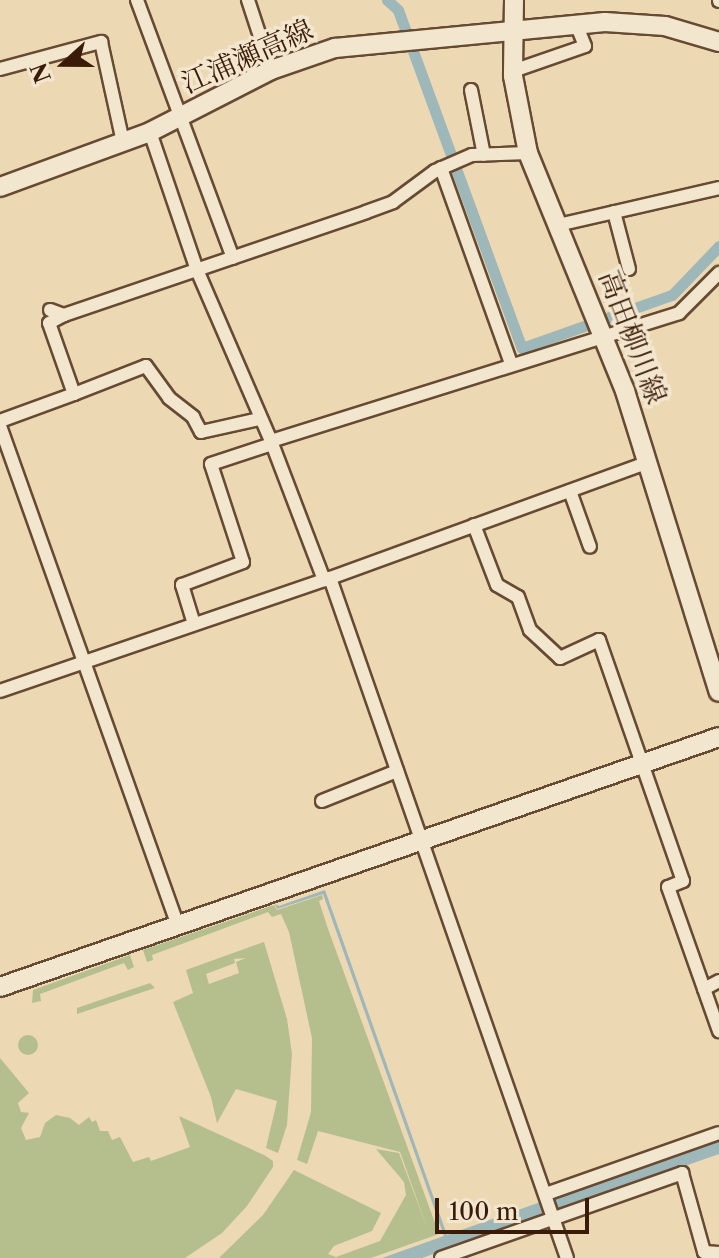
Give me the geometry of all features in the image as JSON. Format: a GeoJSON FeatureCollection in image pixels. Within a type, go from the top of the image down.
{"type":"FeatureCollection","features":[{"type":"Feature","properties":{"kind":"main road","name":"高田柳川線"},"geometry":{"type":"LineString","coordinates":[[514,0],[513,71],[528,153],[566,223],[648,462],[717,682]]}},
{"type":"Feature","properties":{"kind":"main road","name":"江浦瀬高線"},"geometry":{"type":"LineString","coordinates":[[0,187],[150,132],[271,70],[335,48],[576,24],[647,24],[684,30],[719,42]]}},
{"type":"Feature","properties":{"kind":"main road"},"geometry":{"type":"LineString","coordinates":[[0,987],[719,737]]}},
{"type":"Feature","properties":{"kind":"street"},"geometry":{"type":"LineString","coordinates":[[137,0],[233,258]]}},
{"type":"Feature","properties":{"kind":"street"},"geometry":{"type":"LineString","coordinates":[[248,0],[271,70]]}},
{"type":"Feature","properties":{"kind":"street"},"geometry":{"type":"LineString","coordinates":[[513,71],[585,46],[576,24]]}},
{"type":"Feature","properties":{"kind":"street"},"geometry":{"type":"LineString","coordinates":[[0,69],[101,42],[123,142]]}},
{"type":"Feature","properties":{"kind":"street"},"geometry":{"type":"LineString","coordinates":[[471,90],[478,155]]}},
{"type":"Feature","properties":{"kind":"street"},"geometry":{"type":"LineString","coordinates":[[150,132],[197,270],[327,579],[567,1258]]}},
{"type":"Feature","properties":{"kind":"street"},"geometry":{"type":"LineString","coordinates":[[74,394],[49,323],[64,315],[393,202],[438,170],[478,155],[528,153]]}},
{"type":"Feature","properties":{"kind":"street"},"geometry":{"type":"LineString","coordinates":[[438,170],[511,364]]}},
{"type":"Feature","properties":{"kind":"street"},"geometry":{"type":"LineString","coordinates":[[566,223],[719,188]]}},
{"type":"Feature","properties":{"kind":"street"},"geometry":{"type":"LineString","coordinates":[[614,212],[629,269]]}},
{"type":"Feature","properties":{"kind":"street"},"geometry":{"type":"LineString","coordinates":[[194,624],[182,585],[243,562],[211,464],[511,364],[679,313],[719,273]]}},
{"type":"Feature","properties":{"kind":"street"},"geometry":{"type":"LineString","coordinates":[[50,310],[64,315]]}},
{"type":"Feature","properties":{"kind":"street"},"geometry":{"type":"LineString","coordinates":[[178,926],[0,423],[146,366],[169,398],[193,417],[201,432],[260,421]]}},
{"type":"Feature","properties":{"kind":"street"},"geometry":{"type":"LineString","coordinates":[[0,691],[327,579],[648,462]]}},
{"type":"Feature","properties":{"kind":"street"},"geometry":{"type":"LineString","coordinates":[[570,491],[590,547]]}},
{"type":"Feature","properties":{"kind":"street"},"geometry":{"type":"LineString","coordinates":[[474,525],[497,585],[518,597],[530,630],[560,658],[599,640],[683,881],[668,887],[719,1031]]}},
{"type":"Feature","properties":{"kind":"street"},"geometry":{"type":"LineString","coordinates":[[322,801],[397,771]]}},
{"type":"Feature","properties":{"kind":"street"},"geometry":{"type":"LineString","coordinates":[[704,989],[719,981]]}},
{"type":"Feature","properties":{"kind":"street"},"geometry":{"type":"LineString","coordinates":[[547,1195],[719,1133]]}},
{"type":"Feature","properties":{"kind":"street"},"geometry":{"type":"LineString","coordinates":[[441,1258],[682,1173],[705,1255],[719,1253]]}},
{"type":"Feature","properties":{"kind":"green space"},"geometry":{"type":"Polygon","coordinates":[[[322,895],[323,899],[319,901],[327,926],[439,1234],[371,1258],[219,1258],[263,1215],[294,1170],[381,1213],[372,1231],[334,1246],[328,1254],[336,1257],[380,1241],[406,1195],[404,1182],[376,1149],[399,1153],[428,1230],[400,1152],[318,1131],[307,1164],[297,1160],[311,1112],[312,1038],[289,932],[281,914],[272,917],[268,912],[152,955],[153,960],[147,962],[143,950],[274,905],[277,910],[322,895]]]}},
{"type":"Feature","properties":{"kind":"green space"},"geometry":{"type":"Polygon","coordinates":[[[264,942],[287,1019],[292,1054],[287,1125],[278,1153],[266,1148],[277,1101],[236,1089],[217,1123],[211,1097],[173,1002],[193,993],[186,970],[264,942]],[[246,958],[234,959],[235,963],[206,974],[209,984],[239,973],[236,962],[246,958]]]}},
{"type":"Feature","properties":{"kind":"green space"},"geometry":{"type":"Polygon","coordinates":[[[130,955],[134,967],[128,970],[124,963],[40,994],[41,1001],[32,1003],[33,990],[130,955]]]}},
{"type":"Feature","properties":{"kind":"green space"},"geometry":{"type":"Polygon","coordinates":[[[150,983],[155,988],[77,1014],[77,1008],[150,983]]]}},
{"type":"Feature","properties":{"kind":"green space"},"geometry":{"type":"Polygon","coordinates":[[[24,1035],[32,1035],[38,1045],[32,1055],[24,1055],[18,1049],[18,1041],[24,1035]]]}},
{"type":"Feature","properties":{"kind":"green space"},"geometry":{"type":"Polygon","coordinates":[[[0,1058],[29,1093],[18,1103],[21,1112],[29,1113],[21,1128],[26,1140],[40,1137],[45,1123],[56,1115],[70,1118],[79,1125],[89,1117],[92,1122],[96,1120],[100,1131],[108,1131],[112,1140],[120,1137],[133,1162],[149,1157],[151,1161],[190,1147],[179,1116],[264,1155],[273,1161],[273,1167],[247,1206],[222,1233],[185,1258],[0,1258],[0,1058]]]}},
{"type":"Feature","properties":{"kind":"water"},"geometry":{"type":"Polygon","coordinates":[[[325,890],[447,1235],[719,1139],[719,1154],[422,1258],[382,1258],[444,1236],[323,894],[277,909],[275,904],[279,906],[325,890]]]}},
{"type":"Feature","properties":{"kind":"waterway"},"geometry":{"type":"LineString","coordinates":[[387,0],[398,10],[522,348],[672,295],[719,246]]}}]}
